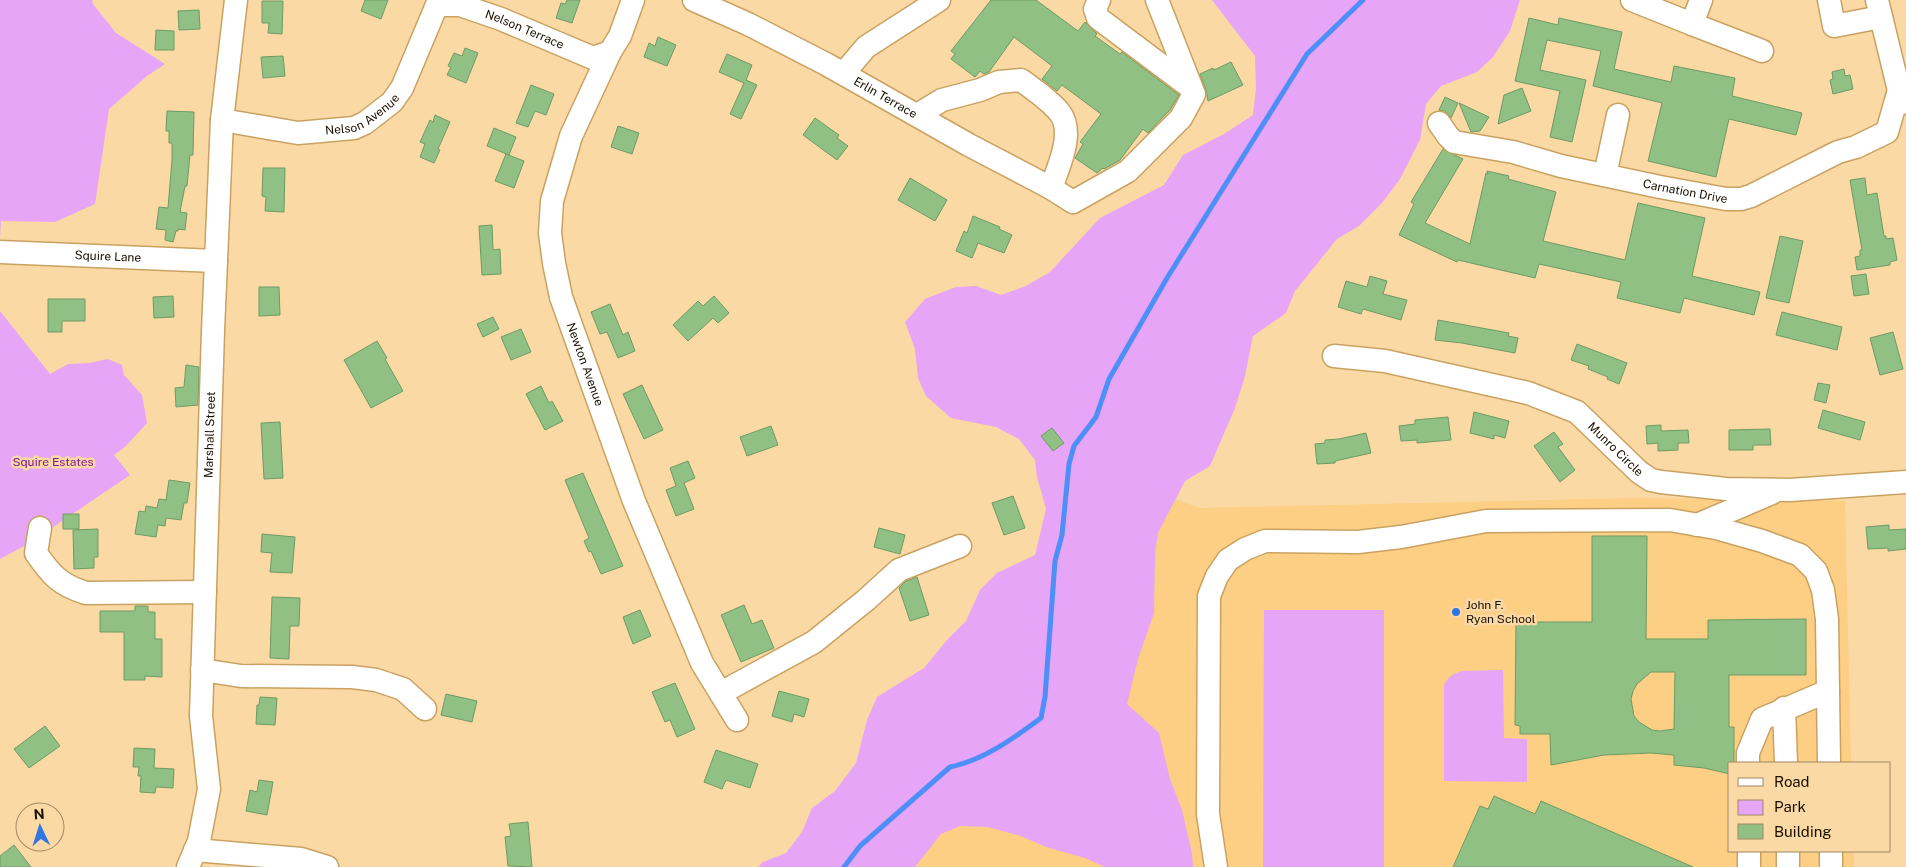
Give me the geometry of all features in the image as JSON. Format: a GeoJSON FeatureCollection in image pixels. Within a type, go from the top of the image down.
{"type":"FeatureCollection","features":[{"type":"Feature","properties":{"kind":"street","name":"Marshall Street"},"geometry":{"type":"LineString","coordinates":[[191,858],[199,841],[209,789],[201,716],[202,670],[222,120],[236,0]]}},
{"type":"Feature","properties":{"kind":"street","name":"Newton Avenue"},"geometry":{"type":"LineString","coordinates":[[633,0],[620,36],[610,52],[571,136],[554,192],[550,233],[554,262],[561,297],[634,500],[702,663],[736,720]]}},
{"type":"Feature","properties":{"kind":"street","name":"Erlin Terrace"},"geometry":{"type":"LineString","coordinates":[[694,0],[748,24],[844,74],[919,114],[969,145],[1051,188],[1073,202],[1128,171],[1181,118],[1194,94],[1190,87]]}},
{"type":"Feature","properties":{"kind":"street"},"geometry":{"type":"LineString","coordinates":[[844,74],[866,46],[939,0]]}},
{"type":"Feature","properties":{"kind":"street"},"geometry":{"type":"LineString","coordinates":[[1099,0],[1095,9],[1098,18],[1190,87]]}},
{"type":"Feature","properties":{"kind":"street"},"geometry":{"type":"LineString","coordinates":[[1156,0],[1190,87]]}},
{"type":"Feature","properties":{"kind":"street"},"geometry":{"type":"LineString","coordinates":[[1632,0],[1762,51]]}},
{"type":"Feature","properties":{"kind":"street"},"geometry":{"type":"LineString","coordinates":[[1692,24],[1701,0]]}},
{"type":"Feature","properties":{"kind":"street"},"geometry":{"type":"LineString","coordinates":[[1829,0],[1834,26],[1879,9],[1902,91],[1906,119]]}},
{"type":"Feature","properties":{"kind":"street","name":"Nelson Avenue"},"geometry":{"type":"LineString","coordinates":[[222,120],[298,133],[354,128],[365,123],[392,102],[402,88],[438,3]]}},
{"type":"Feature","properties":{"kind":"street","name":"Nelson Terrace"},"geometry":{"type":"LineString","coordinates":[[438,3],[460,5],[501,19],[593,58],[610,52]]}},
{"type":"Feature","properties":{"kind":"street"},"geometry":{"type":"LineString","coordinates":[[919,114],[942,100],[980,90],[999,82],[1021,80],[1061,114],[1066,132],[1062,158],[1051,188]]}},
{"type":"Feature","properties":{"kind":"street","name":"Carnation Drive"},"geometry":{"type":"LineString","coordinates":[[1439,124],[1454,142],[1513,152],[1561,166],[1660,187],[1726,199],[1741,199],[1751,196],[1838,152],[1856,147],[1886,132],[1902,91]]}},
{"type":"Feature","properties":{"kind":"street"},"geometry":{"type":"LineString","coordinates":[[1605,175],[1618,114]]}},
{"type":"Feature","properties":{"kind":"street","name":"Squire Lane"},"geometry":{"type":"LineString","coordinates":[[0,252],[216,261]]}},
{"type":"Feature","properties":{"kind":"street","name":"Munro Circle"},"geometry":{"type":"LineString","coordinates":[[1334,356],[1394,362],[1528,393],[1556,402],[1577,412],[1592,424],[1626,461],[1651,480],[1685,486],[1781,490],[1906,482]]}},
{"type":"Feature","properties":{"kind":"street"},"geometry":{"type":"LineString","coordinates":[[1697,525],[1781,490]]}},
{"type":"Feature","properties":{"kind":"street"},"geometry":{"type":"LineString","coordinates":[[1216,867],[1208,814],[1209,596],[1217,576],[1228,560],[1245,549],[1265,541],[1358,542],[1401,537],[1486,521],[1670,520],[1716,528],[1762,541],[1800,555],[1816,571],[1823,590],[1828,619],[1829,762]]}},
{"type":"Feature","properties":{"kind":"street"},"geometry":{"type":"LineString","coordinates":[[40,528],[36,553],[51,575],[69,588],[86,593],[205,592]]}},
{"type":"Feature","properties":{"kind":"street"},"geometry":{"type":"LineString","coordinates":[[721,693],[814,642],[866,600],[899,570],[960,546]]}},
{"type":"Feature","properties":{"kind":"street"},"geometry":{"type":"LineString","coordinates":[[202,670],[242,676],[352,677],[376,680],[403,690],[425,709]]}},
{"type":"Feature","properties":{"kind":"street"},"geometry":{"type":"LineString","coordinates":[[1748,762],[1748,754],[1762,719],[1784,708],[1828,691]]}},
{"type":"Feature","properties":{"kind":"street"},"geometry":{"type":"LineString","coordinates":[[1784,708],[1786,762]]}},
{"type":"Feature","properties":{"kind":"street"},"geometry":{"type":"LineString","coordinates":[[1749,852],[1749,867]]}},
{"type":"Feature","properties":{"kind":"street"},"geometry":{"type":"LineString","coordinates":[[1788,852],[1788,867]]}},
{"type":"Feature","properties":{"kind":"street"},"geometry":{"type":"LineString","coordinates":[[1830,852],[1831,867]]}},
{"type":"Feature","properties":{"kind":"street"},"geometry":{"type":"LineString","coordinates":[[191,858],[300,859],[327,867]]}},
{"type":"Feature","properties":{"kind":"shaded area","name":"John F. Ryan School"},"geometry":{"type":"Polygon","coordinates":[[[1078,469],[1201,508],[1633,498],[1845,501],[1851,762],[1728,762],[1728,852],[1854,852],[1854,867],[870,867],[897,836],[1078,469]]]}},
{"type":"Feature","properties":{"kind":"green space"},"geometry":{"type":"Polygon","coordinates":[[[0,0],[92,0],[93,4],[116,33],[165,64],[147,76],[109,109],[95,204],[55,222],[1,221],[0,239],[0,0]]]}},
{"type":"Feature","properties":{"kind":"green space"},"geometry":{"type":"Polygon","coordinates":[[[1212,0],[1520,0],[1510,31],[1493,57],[1477,72],[1441,86],[1426,104],[1420,140],[1400,179],[1382,203],[1359,226],[1337,239],[1295,291],[1286,313],[1253,336],[1245,376],[1235,408],[1210,466],[1185,481],[1158,533],[1155,554],[1154,613],[1138,659],[1127,704],[1159,733],[1170,779],[1182,810],[1192,853],[1193,867],[1105,867],[1085,858],[1046,847],[1021,836],[988,827],[960,826],[941,834],[915,867],[758,867],[763,862],[786,853],[802,832],[812,808],[835,791],[856,763],[867,720],[877,697],[924,668],[947,640],[966,621],[980,590],[997,573],[1035,555],[1046,509],[1037,477],[1035,460],[1019,439],[996,427],[951,418],[926,396],[918,378],[915,349],[905,322],[925,299],[956,287],[976,286],[1001,295],[1026,286],[1050,272],[1100,218],[1164,185],[1183,155],[1224,134],[1253,115],[1256,88],[1255,56],[1212,0]]]}},
{"type":"Feature","properties":{"kind":"green space","name":"Squire Estates"},"geometry":{"type":"Polygon","coordinates":[[[0,311],[50,374],[68,364],[89,363],[108,359],[122,365],[124,375],[142,395],[147,423],[126,446],[114,455],[130,475],[28,544],[0,559],[0,311]]]}},
{"type":"Feature","properties":{"kind":"green space"},"geometry":{"type":"Polygon","coordinates":[[[1264,610],[1384,610],[1384,867],[1263,867],[1264,610]]]}},
{"type":"Feature","properties":{"kind":"green space"},"geometry":{"type":"Polygon","coordinates":[[[1503,670],[1504,738],[1527,739],[1527,782],[1444,781],[1445,683],[1451,676],[1463,671],[1503,670]]]}},
{"type":"Feature","properties":{"kind":"building"},"geometry":{"type":"Polygon","coordinates":[[[365,0],[388,0],[381,19],[361,11],[365,0]]]}},
{"type":"Feature","properties":{"kind":"building"},"geometry":{"type":"Polygon","coordinates":[[[567,0],[580,0],[572,23],[556,18],[561,3],[565,4],[567,0]]]}},
{"type":"Feature","properties":{"kind":"building"},"geometry":{"type":"Polygon","coordinates":[[[991,0],[1036,0],[1078,31],[1085,22],[1097,34],[1095,36],[1120,54],[1122,52],[1179,95],[1170,110],[1148,133],[1143,129],[1120,160],[1097,173],[1075,158],[1083,144],[1080,142],[1101,114],[1062,85],[1057,91],[1042,79],[1052,66],[1014,37],[989,72],[984,74],[980,71],[975,77],[951,59],[955,54],[951,51],[991,0]]]}},
{"type":"Feature","properties":{"kind":"building"},"geometry":{"type":"Polygon","coordinates":[[[262,1],[283,1],[282,34],[268,33],[269,23],[262,23],[262,1]]]}},
{"type":"Feature","properties":{"kind":"building"},"geometry":{"type":"Polygon","coordinates":[[[199,10],[200,29],[179,30],[178,11],[199,10]]]}},
{"type":"Feature","properties":{"kind":"building"},"geometry":{"type":"Polygon","coordinates":[[[1529,18],[1558,25],[1559,18],[1622,32],[1614,69],[1671,82],[1674,66],[1735,78],[1732,96],[1802,113],[1796,135],[1729,119],[1716,177],[1648,161],[1662,103],[1593,86],[1601,51],[1547,40],[1540,70],[1586,80],[1572,142],[1550,137],[1560,91],[1515,81],[1529,18]]]}},
{"type":"Feature","properties":{"kind":"building"},"geometry":{"type":"Polygon","coordinates":[[[156,30],[174,31],[174,50],[155,50],[156,30]]]}},
{"type":"Feature","properties":{"kind":"building"},"geometry":{"type":"Polygon","coordinates":[[[658,37],[676,45],[667,66],[644,57],[649,43],[655,46],[658,37]]]}},
{"type":"Feature","properties":{"kind":"building"},"geometry":{"type":"Polygon","coordinates":[[[465,48],[478,53],[466,83],[447,75],[451,67],[448,66],[454,53],[462,56],[465,48]]]}},
{"type":"Feature","properties":{"kind":"building"},"geometry":{"type":"Polygon","coordinates":[[[727,54],[752,65],[746,80],[757,85],[741,119],[730,114],[744,83],[719,72],[727,54]]]}},
{"type":"Feature","properties":{"kind":"building"},"geometry":{"type":"Polygon","coordinates":[[[283,56],[285,76],[263,78],[261,57],[283,56]]]}},
{"type":"Feature","properties":{"kind":"building"},"geometry":{"type":"Polygon","coordinates":[[[1231,62],[1243,85],[1208,101],[1200,74],[1231,62]]]}},
{"type":"Feature","properties":{"kind":"building"},"geometry":{"type":"Polygon","coordinates":[[[1844,69],[1845,76],[1850,75],[1853,89],[1833,94],[1830,80],[1833,79],[1832,72],[1844,69]]]}},
{"type":"Feature","properties":{"kind":"building"},"geometry":{"type":"Polygon","coordinates":[[[531,85],[554,94],[546,115],[535,111],[528,127],[516,123],[531,85]]]}},
{"type":"Feature","properties":{"kind":"building"},"geometry":{"type":"Polygon","coordinates":[[[1522,88],[1531,111],[1498,124],[1504,95],[1522,88]]]}},
{"type":"Feature","properties":{"kind":"building"},"geometry":{"type":"Polygon","coordinates":[[[1445,97],[1458,103],[1451,118],[1445,111],[1439,110],[1445,97]]]}},
{"type":"Feature","properties":{"kind":"building"},"geometry":{"type":"Polygon","coordinates":[[[1459,103],[1489,117],[1480,131],[1471,132],[1459,103]]]}},
{"type":"Feature","properties":{"kind":"building"},"geometry":{"type":"Polygon","coordinates":[[[167,111],[194,112],[193,155],[190,155],[187,186],[185,186],[180,212],[187,213],[185,230],[178,229],[176,231],[173,242],[165,240],[166,230],[156,229],[159,207],[168,208],[172,143],[169,143],[169,131],[166,131],[167,111]]]}},
{"type":"Feature","properties":{"kind":"building"},"geometry":{"type":"Polygon","coordinates":[[[435,115],[450,122],[434,163],[420,157],[425,144],[420,142],[430,120],[433,122],[435,115]]]}},
{"type":"Feature","properties":{"kind":"building"},"geometry":{"type":"Polygon","coordinates":[[[815,118],[839,135],[837,138],[848,146],[837,160],[803,135],[815,118]]]}},
{"type":"Feature","properties":{"kind":"building"},"geometry":{"type":"Polygon","coordinates":[[[618,126],[639,133],[632,154],[611,147],[618,126]]]}},
{"type":"Feature","properties":{"kind":"building"},"geometry":{"type":"Polygon","coordinates":[[[494,128],[516,137],[509,155],[487,146],[494,128]]]}},
{"type":"Feature","properties":{"kind":"building"},"geometry":{"type":"Polygon","coordinates":[[[1443,149],[1463,159],[1425,223],[1470,244],[1486,173],[1488,174],[1487,171],[1509,176],[1508,179],[1556,192],[1543,241],[1625,260],[1638,203],[1705,218],[1692,276],[1760,292],[1754,315],[1684,298],[1680,313],[1617,298],[1621,282],[1539,264],[1535,278],[1458,260],[1457,262],[1399,235],[1414,204],[1411,202],[1443,149]]]}},
{"type":"Feature","properties":{"kind":"building"},"geometry":{"type":"Polygon","coordinates":[[[506,154],[524,161],[514,188],[495,181],[506,154]]]}},
{"type":"Feature","properties":{"kind":"building"},"geometry":{"type":"Polygon","coordinates":[[[263,168],[285,168],[284,212],[265,211],[266,197],[262,196],[263,168]]]}},
{"type":"Feature","properties":{"kind":"building"},"geometry":{"type":"Polygon","coordinates":[[[910,178],[947,200],[935,221],[898,200],[910,178]]]}},
{"type":"Feature","properties":{"kind":"building"},"geometry":{"type":"Polygon","coordinates":[[[1865,178],[1867,195],[1877,193],[1884,236],[1886,236],[1886,239],[1893,238],[1897,260],[1890,262],[1890,265],[1857,270],[1855,257],[1860,256],[1860,250],[1862,250],[1850,180],[1865,178]]]}},
{"type":"Feature","properties":{"kind":"building"},"geometry":{"type":"Polygon","coordinates":[[[973,216],[1000,227],[999,229],[1012,235],[1004,253],[978,243],[972,258],[956,251],[964,231],[967,233],[973,216]]]}},
{"type":"Feature","properties":{"kind":"building"},"geometry":{"type":"Polygon","coordinates":[[[492,225],[493,250],[500,249],[501,274],[482,275],[479,226],[492,225]]]}},
{"type":"Feature","properties":{"kind":"building"},"geometry":{"type":"Polygon","coordinates":[[[1780,236],[1803,241],[1789,303],[1766,298],[1780,236]]]}},
{"type":"Feature","properties":{"kind":"building"},"geometry":{"type":"Polygon","coordinates":[[[1866,274],[1869,294],[1854,296],[1851,276],[1866,274]]]}},
{"type":"Feature","properties":{"kind":"building"},"geometry":{"type":"Polygon","coordinates":[[[1370,276],[1387,281],[1383,294],[1407,300],[1401,320],[1363,309],[1361,314],[1338,307],[1346,281],[1367,287],[1370,276]]]}},
{"type":"Feature","properties":{"kind":"building"},"geometry":{"type":"Polygon","coordinates":[[[259,287],[279,287],[280,315],[259,316],[259,287]]]}},
{"type":"Feature","properties":{"kind":"building"},"geometry":{"type":"Polygon","coordinates":[[[173,296],[174,317],[154,318],[153,297],[173,296]]]}},
{"type":"Feature","properties":{"kind":"building"},"geometry":{"type":"Polygon","coordinates":[[[714,296],[729,313],[718,323],[713,318],[688,341],[673,325],[698,301],[703,306],[714,296]]]}},
{"type":"Feature","properties":{"kind":"building"},"geometry":{"type":"Polygon","coordinates":[[[48,299],[85,299],[85,321],[62,321],[62,332],[48,332],[48,299]]]}},
{"type":"Feature","properties":{"kind":"building"},"geometry":{"type":"Polygon","coordinates":[[[610,304],[623,335],[628,332],[635,351],[618,358],[607,332],[600,334],[591,312],[610,304]]]}},
{"type":"Feature","properties":{"kind":"building"},"geometry":{"type":"Polygon","coordinates":[[[1782,312],[1842,327],[1837,350],[1776,335],[1782,312]]]}},
{"type":"Feature","properties":{"kind":"building"},"geometry":{"type":"Polygon","coordinates":[[[493,317],[499,329],[483,337],[477,324],[493,317]]]}},
{"type":"Feature","properties":{"kind":"building"},"geometry":{"type":"Polygon","coordinates":[[[1438,320],[1509,333],[1508,336],[1518,338],[1515,353],[1435,340],[1438,320]]]}},
{"type":"Feature","properties":{"kind":"building"},"geometry":{"type":"Polygon","coordinates":[[[521,329],[531,352],[511,360],[501,337],[521,329]]]}},
{"type":"Feature","properties":{"kind":"building"},"geometry":{"type":"Polygon","coordinates":[[[1893,332],[1903,369],[1880,375],[1870,338],[1893,332]]]}},
{"type":"Feature","properties":{"kind":"building"},"geometry":{"type":"Polygon","coordinates":[[[377,341],[403,391],[371,408],[344,360],[377,341]]]}},
{"type":"Feature","properties":{"kind":"building"},"geometry":{"type":"Polygon","coordinates":[[[1577,344],[1627,363],[1619,384],[1607,379],[1608,377],[1588,369],[1589,366],[1571,360],[1577,344]]]}},
{"type":"Feature","properties":{"kind":"building"},"geometry":{"type":"Polygon","coordinates":[[[186,365],[199,367],[198,405],[176,407],[175,388],[184,387],[186,365]]]}},
{"type":"Feature","properties":{"kind":"building"},"geometry":{"type":"Polygon","coordinates":[[[1818,383],[1830,385],[1826,403],[1814,400],[1818,383]]]}},
{"type":"Feature","properties":{"kind":"building"},"geometry":{"type":"Polygon","coordinates":[[[642,385],[663,430],[644,439],[623,394],[642,385]]]}},
{"type":"Feature","properties":{"kind":"building"},"geometry":{"type":"Polygon","coordinates":[[[541,386],[549,403],[552,401],[563,421],[545,430],[526,394],[541,386]]]}},
{"type":"Feature","properties":{"kind":"building"},"geometry":{"type":"Polygon","coordinates":[[[1823,410],[1865,422],[1860,440],[1818,428],[1823,410]]]}},
{"type":"Feature","properties":{"kind":"building"},"geometry":{"type":"Polygon","coordinates":[[[1474,412],[1509,421],[1505,438],[1494,435],[1494,439],[1470,433],[1474,412]]]}},
{"type":"Feature","properties":{"kind":"building"},"geometry":{"type":"Polygon","coordinates":[[[1448,417],[1451,440],[1417,443],[1417,440],[1401,441],[1399,426],[1415,424],[1415,420],[1448,417]]]}},
{"type":"Feature","properties":{"kind":"building"},"geometry":{"type":"Polygon","coordinates":[[[280,422],[283,478],[264,479],[261,423],[280,422]]]}},
{"type":"Feature","properties":{"kind":"building"},"geometry":{"type":"Polygon","coordinates":[[[1661,425],[1661,431],[1688,430],[1689,443],[1678,443],[1678,450],[1658,451],[1658,443],[1647,444],[1646,426],[1661,425]]]}},
{"type":"Feature","properties":{"kind":"building"},"geometry":{"type":"Polygon","coordinates":[[[771,426],[778,445],[747,456],[740,437],[771,426]]]}},
{"type":"Feature","properties":{"kind":"building"},"geometry":{"type":"Polygon","coordinates":[[[1052,428],[1064,443],[1053,451],[1041,436],[1052,428]]]}},
{"type":"Feature","properties":{"kind":"building"},"geometry":{"type":"Polygon","coordinates":[[[1770,429],[1771,445],[1753,445],[1753,450],[1729,450],[1729,430],[1770,429]]]}},
{"type":"Feature","properties":{"kind":"building"},"geometry":{"type":"Polygon","coordinates":[[[1554,432],[1563,444],[1558,447],[1575,470],[1560,482],[1534,446],[1554,432]]]}},
{"type":"Feature","properties":{"kind":"building"},"geometry":{"type":"Polygon","coordinates":[[[1366,433],[1371,453],[1335,461],[1335,463],[1317,464],[1315,444],[1325,443],[1325,440],[1366,433]]]}},
{"type":"Feature","properties":{"kind":"building"},"geometry":{"type":"Polygon","coordinates":[[[688,461],[695,478],[684,483],[694,509],[676,516],[666,490],[676,486],[670,468],[688,461]]]}},
{"type":"Feature","properties":{"kind":"building"},"geometry":{"type":"Polygon","coordinates":[[[583,473],[623,566],[601,574],[591,551],[589,552],[584,541],[589,538],[565,480],[583,473]]]}},
{"type":"Feature","properties":{"kind":"building"},"geometry":{"type":"Polygon","coordinates":[[[169,480],[190,483],[187,503],[184,503],[181,520],[166,518],[165,526],[158,525],[156,537],[135,534],[139,511],[145,512],[146,506],[157,508],[159,499],[166,500],[169,480]]]}},
{"type":"Feature","properties":{"kind":"building"},"geometry":{"type":"Polygon","coordinates":[[[1013,496],[1025,528],[1004,535],[992,503],[1013,496]]]}},
{"type":"Feature","properties":{"kind":"building"},"geometry":{"type":"Polygon","coordinates":[[[63,514],[79,514],[79,529],[63,529],[63,514]]]}},
{"type":"Feature","properties":{"kind":"building"},"geometry":{"type":"Polygon","coordinates":[[[1889,525],[1889,530],[1906,529],[1906,549],[1888,551],[1888,548],[1868,549],[1866,527],[1889,525]]]}},
{"type":"Feature","properties":{"kind":"building"},"geometry":{"type":"Polygon","coordinates":[[[879,528],[905,535],[900,554],[874,547],[879,528]]]}},
{"type":"Feature","properties":{"kind":"building"},"geometry":{"type":"Polygon","coordinates":[[[98,529],[98,557],[94,557],[94,568],[74,569],[73,530],[98,529]]]}},
{"type":"Feature","properties":{"kind":"building"},"geometry":{"type":"Polygon","coordinates":[[[262,534],[295,537],[292,573],[270,572],[272,553],[261,552],[262,534]]]}},
{"type":"Feature","properties":{"kind":"building"},"geometry":{"type":"Polygon","coordinates":[[[1592,536],[1647,536],[1646,639],[1708,639],[1708,620],[1806,619],[1806,675],[1729,675],[1729,727],[1734,727],[1734,762],[1728,762],[1728,774],[1704,768],[1674,765],[1674,755],[1651,753],[1604,755],[1551,765],[1550,734],[1520,734],[1520,726],[1515,725],[1516,622],[1592,622],[1592,536]],[[1651,672],[1637,684],[1633,691],[1631,699],[1634,716],[1639,722],[1652,730],[1674,729],[1675,672],[1651,672]]]}},
{"type":"Feature","properties":{"kind":"building"},"geometry":{"type":"Polygon","coordinates":[[[917,577],[929,615],[910,621],[899,588],[906,581],[917,577]]]}},
{"type":"Feature","properties":{"kind":"building"},"geometry":{"type":"Polygon","coordinates":[[[272,597],[300,598],[299,626],[290,626],[289,659],[270,658],[272,597]]]}},
{"type":"Feature","properties":{"kind":"building"},"geometry":{"type":"Polygon","coordinates":[[[744,605],[752,624],[762,620],[774,648],[741,662],[721,615],[744,605]]]}},
{"type":"Feature","properties":{"kind":"building"},"geometry":{"type":"Polygon","coordinates":[[[135,606],[148,606],[148,612],[155,612],[155,639],[162,639],[162,677],[145,676],[145,680],[124,680],[124,632],[100,632],[100,611],[135,611],[135,606]]]}},
{"type":"Feature","properties":{"kind":"building"},"geometry":{"type":"Polygon","coordinates":[[[640,610],[651,636],[633,644],[623,617],[640,610]]]}},
{"type":"Feature","properties":{"kind":"building"},"geometry":{"type":"Polygon","coordinates":[[[675,683],[695,729],[677,737],[670,720],[665,722],[652,692],[675,683]]]}},
{"type":"Feature","properties":{"kind":"building"},"geometry":{"type":"Polygon","coordinates":[[[779,691],[809,699],[804,717],[794,714],[792,722],[772,716],[779,691]]]}},
{"type":"Feature","properties":{"kind":"building"},"geometry":{"type":"Polygon","coordinates":[[[446,694],[477,701],[472,722],[441,715],[446,694]]]}},
{"type":"Feature","properties":{"kind":"building"},"geometry":{"type":"Polygon","coordinates":[[[260,697],[277,698],[275,725],[256,724],[257,705],[259,705],[260,697]]]}},
{"type":"Feature","properties":{"kind":"building"},"geometry":{"type":"Polygon","coordinates":[[[45,726],[60,746],[29,768],[14,749],[45,726]]]}},
{"type":"Feature","properties":{"kind":"building"},"geometry":{"type":"Polygon","coordinates":[[[134,748],[155,749],[154,768],[174,769],[173,788],[156,787],[155,793],[140,792],[141,776],[138,776],[139,767],[133,767],[134,748]]]}},
{"type":"Feature","properties":{"kind":"building"},"geometry":{"type":"Polygon","coordinates":[[[716,750],[758,764],[750,788],[726,780],[722,789],[704,782],[716,750]]]}},
{"type":"Feature","properties":{"kind":"building"},"geometry":{"type":"Polygon","coordinates":[[[259,780],[273,782],[267,815],[246,811],[250,790],[257,792],[259,780]]]}},
{"type":"Feature","properties":{"kind":"building"},"geometry":{"type":"Polygon","coordinates":[[[1494,796],[1535,814],[1541,801],[1693,867],[1453,867],[1480,806],[1488,809],[1494,796]]]}},
{"type":"Feature","properties":{"kind":"building"},"geometry":{"type":"Polygon","coordinates":[[[528,822],[532,867],[508,866],[505,837],[511,836],[509,824],[528,822]]]}},
{"type":"Feature","properties":{"kind":"building"},"geometry":{"type":"Polygon","coordinates":[[[14,845],[15,852],[19,852],[31,867],[0,867],[0,856],[14,845]]]}},
{"type":"Feature","properties":{"kind":"waterway"},"geometry":{"type":"LineString","coordinates":[[844,867],[860,846],[950,767],[987,754],[1041,718],[1045,697],[1055,561],[1062,535],[1069,464],[1074,446],[1096,417],[1109,379],[1167,278],[1307,54],[1363,0]]}},
{"type":"Feature","properties":{"kind":"place","name":"John F. Ryan School"},"geometry":{"type":"Point","coordinates":[1456,612]}}]}
